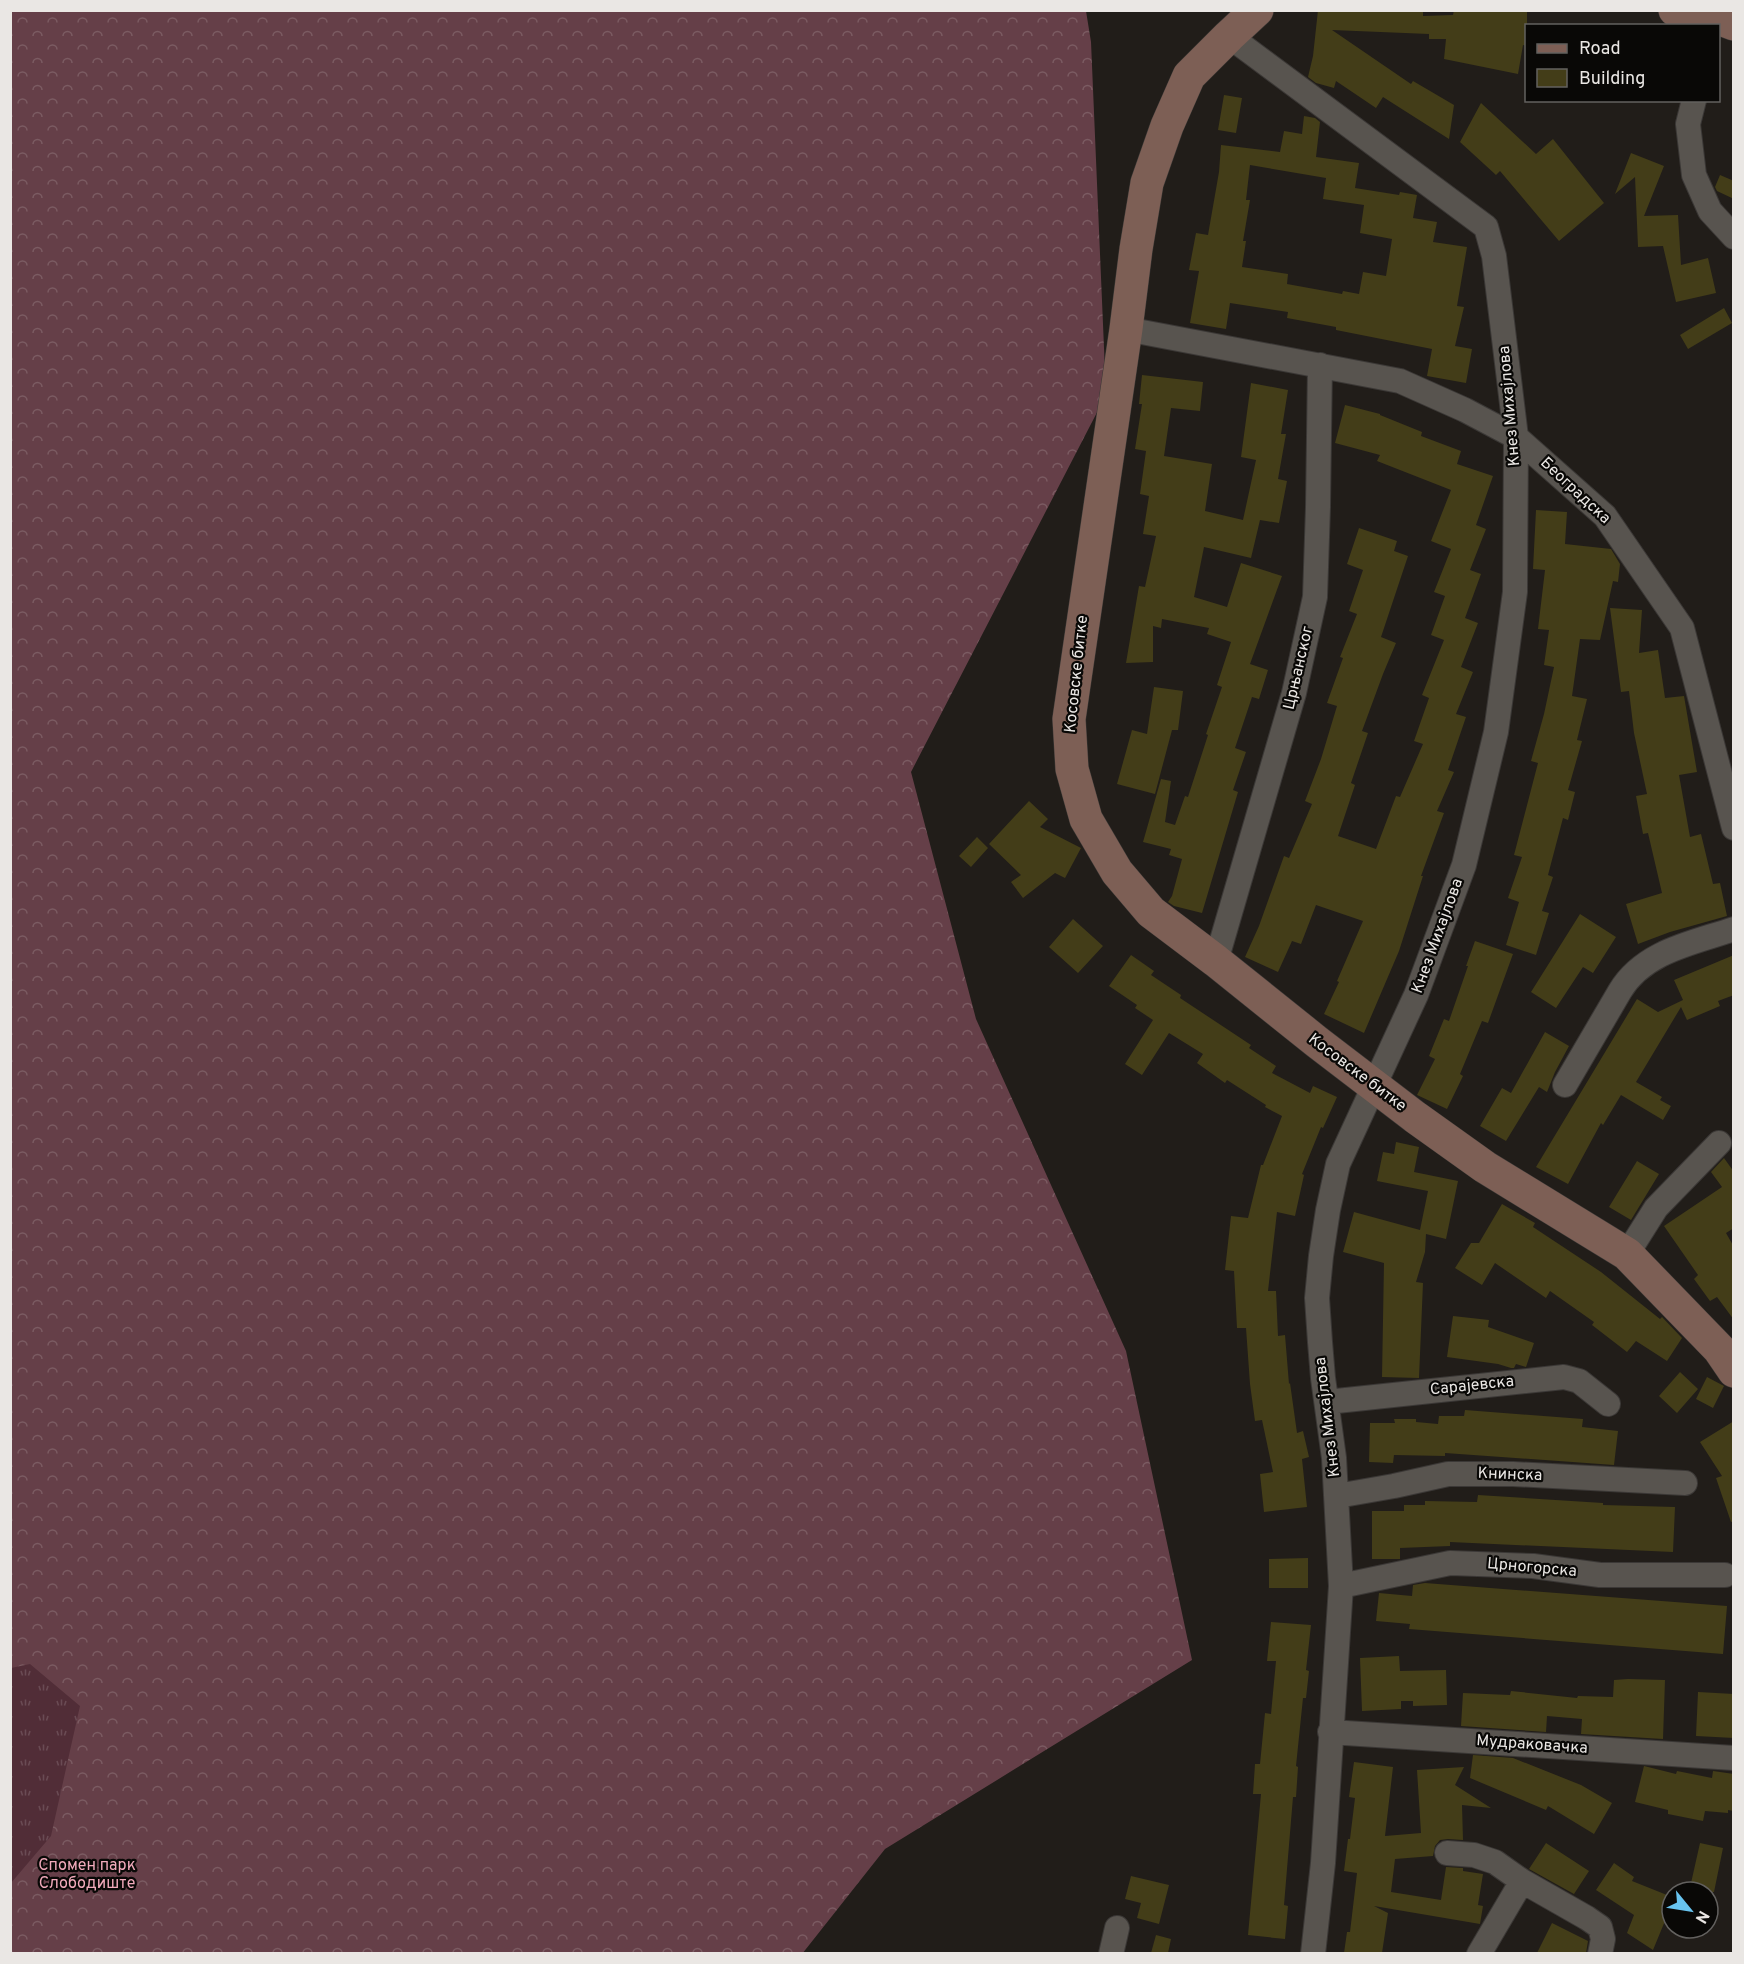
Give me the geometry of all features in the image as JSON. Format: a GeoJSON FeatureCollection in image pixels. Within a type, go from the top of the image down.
{"type":"FeatureCollection","features":[{"type":"Feature","properties":{"kind":"street","name":"Косовске битке"},"geometry":{"type":"LineString","coordinates":[[1257,10],[1189,76],[1167,126],[1147,183],[1069,719],[1072,769],[1086,819],[1117,872],[1151,912],[1317,1042],[1485,1167],[1627,1254],[1719,1349],[1734,1371]]}},
{"type":"Feature","properties":{"kind":"street"},"geometry":{"type":"LineString","coordinates":[[1675,10],[1717,19]]}},
{"type":"Feature","properties":{"kind":"street","name":"Кнез Михајлова"},"geometry":{"type":"LineString","coordinates":[[1229,36],[1486,227],[1494,256],[1515,437],[1515,592],[1496,732],[1464,865],[1416,995],[1376,1086],[1338,1164],[1328,1210],[1317,1298],[1323,1378],[1337,1496],[1341,1586],[1323,1863],[1313,1953]]}},
{"type":"Feature","properties":{"kind":"street"},"geometry":{"type":"LineString","coordinates":[[1694,102],[1688,124],[1694,175],[1710,211],[1734,237]]}},
{"type":"Feature","properties":{"kind":"street","name":"Београдска"},"geometry":{"type":"LineString","coordinates":[[1126,329],[1400,381],[1466,410],[1515,437],[1605,516],[1682,628],[1734,828]]}},
{"type":"Feature","properties":{"kind":"street","name":"Црњанског"},"geometry":{"type":"LineString","coordinates":[[1216,961],[1294,693],[1315,597],[1320,365]]}},
{"type":"Feature","properties":{"kind":"street"},"geometry":{"type":"LineString","coordinates":[[1565,1085],[1627,979],[1636,970],[1666,952],[1734,929]]}},
{"type":"Feature","properties":{"kind":"street"},"geometry":{"type":"LineString","coordinates":[[1627,1254],[1656,1208],[1719,1143]]}},
{"type":"Feature","properties":{"kind":"street","name":"Сарајевска"},"geometry":{"type":"LineString","coordinates":[[1327,1402],[1564,1377],[1579,1381],[1608,1404]]}},
{"type":"Feature","properties":{"kind":"street","name":"Книнска"},"geometry":{"type":"LineString","coordinates":[[1337,1496],[1448,1474],[1513,1474],[1684,1483]]}},
{"type":"Feature","properties":{"kind":"street","name":"Црногорска"},"geometry":{"type":"LineString","coordinates":[[1341,1586],[1450,1563],[1533,1566],[1600,1575],[1725,1575]]}},
{"type":"Feature","properties":{"kind":"street","name":"Мудраковачка"},"geometry":{"type":"LineString","coordinates":[[1330,1732],[1734,1758]]}},
{"type":"Feature","properties":{"kind":"street"},"geometry":{"type":"LineString","coordinates":[[1447,1853],[1474,1855],[1495,1862],[1522,1881],[1587,1918],[1600,1927],[1603,1939],[1600,1953]]}},
{"type":"Feature","properties":{"kind":"street"},"geometry":{"type":"LineString","coordinates":[[1479,1953],[1522,1881]]}},
{"type":"Feature","properties":{"kind":"street"},"geometry":{"type":"LineString","coordinates":[[1112,1953],[1117,1928]]}},
{"type":"Feature","properties":{"kind":"green space","name":"Спомен парк Слободиште"},"geometry":{"type":"Polygon","coordinates":[[[11,11],[1086,11],[1091,42],[1106,395],[911,772],[976,1019],[1126,1351],[1192,1660],[885,1849],[802,1954],[11,1953],[11,1883],[51,1836],[80,1706],[30,1664],[11,1668],[11,11]]]}},
{"type":"Feature","properties":{"kind":"green space"},"geometry":{"type":"Polygon","coordinates":[[[11,1630],[130,1699],[11,1953],[11,1630]]]}},
{"type":"Feature","properties":{"kind":"building"},"geometry":{"type":"Polygon","coordinates":[[[1318,10],[1423,10],[1423,16],[1453,15],[1454,10],[1527,10],[1525,46],[1523,45],[1518,74],[1444,59],[1446,39],[1429,39],[1429,34],[1332,30],[1411,84],[1413,81],[1454,105],[1449,139],[1383,97],[1376,108],[1336,81],[1334,88],[1316,83],[1308,77],[1313,56],[1318,10]]]}},
{"type":"Feature","properties":{"kind":"building"},"geometry":{"type":"Polygon","coordinates":[[[1224,95],[1242,98],[1236,133],[1218,130],[1224,95]]]}},
{"type":"Feature","properties":{"kind":"building"},"geometry":{"type":"Polygon","coordinates":[[[1481,103],[1536,154],[1553,139],[1604,203],[1559,241],[1500,171],[1496,175],[1460,142],[1481,103]]]}},
{"type":"Feature","properties":{"kind":"building"},"geometry":{"type":"Polygon","coordinates":[[[1304,116],[1315,118],[1320,122],[1316,157],[1359,163],[1355,188],[1399,195],[1400,192],[1417,195],[1413,218],[1437,222],[1433,242],[1467,247],[1457,306],[1464,307],[1455,346],[1472,349],[1466,383],[1427,376],[1432,349],[1287,318],[1288,312],[1230,303],[1226,329],[1190,323],[1199,271],[1189,270],[1196,233],[1208,235],[1219,172],[1221,145],[1280,152],[1284,131],[1302,134],[1304,116]],[[1250,165],[1246,200],[1250,200],[1243,241],[1246,241],[1242,267],[1288,274],[1287,284],[1342,294],[1343,291],[1359,294],[1363,272],[1386,276],[1392,239],[1360,233],[1364,205],[1323,199],[1326,178],[1250,165]]]}},
{"type":"Feature","properties":{"kind":"building"},"geometry":{"type":"Polygon","coordinates":[[[1631,153],[1664,166],[1644,216],[1678,215],[1681,265],[1708,258],[1716,293],[1676,302],[1663,246],[1638,247],[1635,177],[1615,194],[1631,153]]]}},
{"type":"Feature","properties":{"kind":"building"},"geometry":{"type":"Polygon","coordinates":[[[1720,175],[1734,181],[1734,199],[1717,191],[1715,187],[1720,175]]]}},
{"type":"Feature","properties":{"kind":"building"},"geometry":{"type":"Polygon","coordinates":[[[1724,308],[1732,323],[1688,349],[1680,335],[1724,308]]]}},
{"type":"Feature","properties":{"kind":"building"},"geometry":{"type":"Polygon","coordinates":[[[1142,375],[1203,382],[1200,411],[1171,408],[1164,456],[1212,464],[1205,511],[1243,520],[1256,460],[1241,457],[1251,383],[1288,390],[1281,434],[1286,434],[1278,479],[1287,481],[1279,523],[1260,520],[1251,558],[1204,547],[1194,597],[1227,607],[1241,563],[1282,576],[1250,664],[1268,670],[1259,699],[1252,697],[1235,748],[1246,752],[1233,790],[1238,792],[1202,913],[1174,906],[1168,902],[1172,896],[1182,859],[1169,855],[1171,849],[1143,842],[1161,779],[1171,781],[1165,822],[1175,825],[1185,796],[1188,797],[1222,687],[1217,685],[1231,642],[1207,634],[1209,628],[1162,619],[1161,628],[1153,626],[1153,662],[1126,663],[1139,586],[1145,587],[1156,536],[1143,534],[1149,496],[1140,494],[1146,451],[1135,449],[1142,404],[1139,404],[1142,375]]]}},
{"type":"Feature","properties":{"kind":"building"},"geometry":{"type":"Polygon","coordinates":[[[1345,405],[1380,414],[1422,432],[1421,436],[1461,451],[1457,464],[1493,476],[1476,525],[1486,529],[1470,570],[1481,574],[1465,618],[1478,623],[1461,667],[1473,672],[1456,714],[1466,717],[1448,770],[1454,772],[1437,811],[1444,813],[1421,876],[1423,876],[1399,951],[1364,1033],[1324,1014],[1363,921],[1316,905],[1301,944],[1292,941],[1278,972],[1245,957],[1259,926],[1284,856],[1289,858],[1312,804],[1305,801],[1337,706],[1327,703],[1343,658],[1340,657],[1357,614],[1349,611],[1363,570],[1347,564],[1359,528],[1397,541],[1394,551],[1408,556],[1381,637],[1396,643],[1362,731],[1368,733],[1351,783],[1355,785],[1338,836],[1376,849],[1396,796],[1400,797],[1423,744],[1414,741],[1429,698],[1422,695],[1444,640],[1431,635],[1445,596],[1434,592],[1451,549],[1431,541],[1451,490],[1377,461],[1380,455],[1335,443],[1345,405]]]}},
{"type":"Feature","properties":{"kind":"building"},"geometry":{"type":"Polygon","coordinates":[[[1536,510],[1567,512],[1565,544],[1611,549],[1620,564],[1618,582],[1613,581],[1600,640],[1580,639],[1572,696],[1587,699],[1577,740],[1582,741],[1568,790],[1575,792],[1568,820],[1563,818],[1548,875],[1553,877],[1542,911],[1549,913],[1536,955],[1506,945],[1519,902],[1508,898],[1522,857],[1514,855],[1538,763],[1531,761],[1554,667],[1544,665],[1549,630],[1538,629],[1545,570],[1533,569],[1536,510]]]}},
{"type":"Feature","properties":{"kind":"building"},"geometry":{"type":"Polygon","coordinates":[[[1610,608],[1642,610],[1639,653],[1658,650],[1665,698],[1684,696],[1697,772],[1679,775],[1690,837],[1701,834],[1713,884],[1720,883],[1727,916],[1670,932],[1638,944],[1626,904],[1662,893],[1648,833],[1643,834],[1636,796],[1647,794],[1634,733],[1629,691],[1621,692],[1610,608]]]}},
{"type":"Feature","properties":{"kind":"building"},"geometry":{"type":"Polygon","coordinates":[[[1154,687],[1183,691],[1178,730],[1172,730],[1155,794],[1117,784],[1132,730],[1147,734],[1154,687]]]}},
{"type":"Feature","properties":{"kind":"building"},"geometry":{"type":"Polygon","coordinates":[[[1029,801],[1048,819],[1040,827],[1081,848],[1065,878],[1055,873],[1023,898],[1011,882],[1021,875],[989,844],[1029,801]]]}},
{"type":"Feature","properties":{"kind":"building"},"geometry":{"type":"Polygon","coordinates":[[[977,837],[988,848],[971,867],[959,856],[977,837]]]}},
{"type":"Feature","properties":{"kind":"building"},"geometry":{"type":"Polygon","coordinates":[[[1580,914],[1616,937],[1593,973],[1583,967],[1556,1008],[1531,992],[1580,914]]]}},
{"type":"Feature","properties":{"kind":"building"},"geometry":{"type":"Polygon","coordinates":[[[1073,919],[1103,946],[1078,973],[1049,947],[1073,919]]]}},
{"type":"Feature","properties":{"kind":"building"},"geometry":{"type":"Polygon","coordinates":[[[1475,941],[1513,954],[1488,1023],[1482,1021],[1460,1074],[1463,1076],[1447,1109],[1417,1095],[1435,1059],[1429,1056],[1444,1019],[1449,1021],[1475,941]]]}},
{"type":"Feature","properties":{"kind":"building"},"geometry":{"type":"Polygon","coordinates":[[[1131,955],[1154,971],[1151,975],[1181,995],[1180,998],[1251,1045],[1249,1048],[1276,1066],[1272,1073],[1310,1093],[1313,1086],[1337,1097],[1323,1128],[1321,1127],[1302,1174],[1304,1175],[1295,1216],[1277,1212],[1268,1291],[1276,1291],[1278,1336],[1285,1335],[1289,1384],[1297,1433],[1303,1431],[1309,1457],[1302,1459],[1307,1507],[1264,1512],[1260,1474],[1273,1472],[1262,1420],[1255,1421],[1246,1328],[1237,1328],[1234,1271],[1225,1270],[1231,1216],[1248,1218],[1261,1165],[1263,1165],[1282,1116],[1227,1080],[1225,1083],[1197,1063],[1203,1054],[1169,1033],[1142,1075],[1125,1064],[1153,1020],[1135,1008],[1137,1005],[1109,986],[1131,955]]]}},
{"type":"Feature","properties":{"kind":"building"},"geometry":{"type":"Polygon","coordinates":[[[1734,955],[1734,995],[1718,1001],[1720,1006],[1687,1020],[1681,1007],[1636,1082],[1662,1097],[1660,1100],[1671,1106],[1663,1120],[1621,1095],[1603,1125],[1601,1123],[1568,1184],[1536,1167],[1637,999],[1658,1012],[1683,1000],[1674,980],[1734,955]]]}},
{"type":"Feature","properties":{"kind":"building"},"geometry":{"type":"Polygon","coordinates":[[[1545,1032],[1569,1046],[1547,1092],[1539,1087],[1506,1141],[1480,1126],[1502,1088],[1511,1093],[1545,1032]]]}},
{"type":"Feature","properties":{"kind":"building"},"geometry":{"type":"Polygon","coordinates":[[[1396,1142],[1419,1147],[1414,1172],[1458,1181],[1446,1239],[1426,1234],[1425,1252],[1416,1282],[1423,1283],[1419,1378],[1382,1377],[1384,1263],[1343,1252],[1354,1212],[1420,1230],[1428,1191],[1377,1181],[1383,1152],[1394,1154],[1396,1142]]]}},
{"type":"Feature","properties":{"kind":"building"},"geometry":{"type":"Polygon","coordinates":[[[1724,1158],[1734,1172],[1734,1228],[1726,1233],[1734,1247],[1734,1320],[1717,1297],[1710,1301],[1694,1279],[1698,1275],[1664,1226],[1722,1187],[1711,1172],[1724,1158]]]}},
{"type":"Feature","properties":{"kind":"building"},"geometry":{"type":"Polygon","coordinates":[[[1637,1161],[1659,1174],[1631,1220],[1609,1207],[1637,1161]]]}},
{"type":"Feature","properties":{"kind":"building"},"geometry":{"type":"Polygon","coordinates":[[[1502,1204],[1535,1223],[1533,1227],[1601,1272],[1660,1319],[1662,1317],[1682,1338],[1667,1361],[1636,1341],[1627,1352],[1592,1325],[1594,1322],[1550,1291],[1546,1298],[1495,1263],[1482,1285],[1455,1268],[1471,1243],[1479,1243],[1502,1204]]]}},
{"type":"Feature","properties":{"kind":"building"},"geometry":{"type":"Polygon","coordinates":[[[1453,1316],[1489,1320],[1488,1327],[1534,1343],[1526,1367],[1516,1364],[1514,1368],[1511,1368],[1447,1357],[1453,1316]]]}},
{"type":"Feature","properties":{"kind":"building"},"geometry":{"type":"Polygon","coordinates":[[[1680,1372],[1698,1389],[1677,1413],[1659,1396],[1680,1372]]]}},
{"type":"Feature","properties":{"kind":"building"},"geometry":{"type":"Polygon","coordinates":[[[1707,1377],[1724,1386],[1713,1408],[1696,1399],[1707,1377]]]}},
{"type":"Feature","properties":{"kind":"building"},"geometry":{"type":"Polygon","coordinates":[[[1465,1410],[1583,1419],[1582,1427],[1618,1431],[1614,1465],[1445,1453],[1445,1456],[1394,1455],[1393,1463],[1369,1462],[1370,1423],[1395,1423],[1394,1419],[1416,1419],[1416,1422],[1438,1424],[1439,1416],[1464,1416],[1465,1410]]]}},
{"type":"Feature","properties":{"kind":"building"},"geometry":{"type":"Polygon","coordinates":[[[1734,1421],[1734,1521],[1731,1522],[1716,1478],[1722,1476],[1700,1442],[1734,1421]]]}},
{"type":"Feature","properties":{"kind":"building"},"geometry":{"type":"Polygon","coordinates":[[[1478,1495],[1603,1503],[1603,1505],[1675,1507],[1673,1552],[1450,1542],[1450,1546],[1400,1548],[1400,1559],[1372,1559],[1372,1511],[1404,1511],[1404,1505],[1425,1505],[1425,1501],[1477,1502],[1478,1495]]]}},
{"type":"Feature","properties":{"kind":"building"},"geometry":{"type":"Polygon","coordinates":[[[1308,1558],[1308,1588],[1269,1588],[1269,1559],[1308,1558]]]}},
{"type":"Feature","properties":{"kind":"building"},"geometry":{"type":"Polygon","coordinates":[[[1425,1583],[1727,1606],[1723,1654],[1409,1629],[1410,1624],[1376,1621],[1379,1593],[1412,1596],[1413,1585],[1425,1583]]]}},
{"type":"Feature","properties":{"kind":"building"},"geometry":{"type":"Polygon","coordinates":[[[1271,1622],[1311,1625],[1306,1670],[1309,1671],[1306,1698],[1303,1698],[1296,1766],[1298,1767],[1296,1797],[1293,1797],[1284,1905],[1288,1906],[1285,1939],[1248,1935],[1261,1794],[1253,1794],[1255,1764],[1260,1764],[1265,1713],[1271,1714],[1276,1661],[1267,1661],[1271,1622]]]}},
{"type":"Feature","properties":{"kind":"building"},"geometry":{"type":"Polygon","coordinates":[[[1399,1656],[1400,1671],[1446,1670],[1447,1705],[1413,1706],[1413,1701],[1401,1701],[1401,1709],[1362,1711],[1360,1658],[1399,1656]]]}},
{"type":"Feature","properties":{"kind":"building"},"geometry":{"type":"Polygon","coordinates":[[[1614,1680],[1665,1680],[1663,1739],[1581,1734],[1582,1719],[1547,1716],[1546,1732],[1461,1726],[1463,1693],[1510,1695],[1511,1691],[1577,1698],[1578,1696],[1613,1697],[1614,1680]]]}},
{"type":"Feature","properties":{"kind":"building"},"geometry":{"type":"Polygon","coordinates":[[[1698,1692],[1734,1694],[1734,1738],[1696,1736],[1698,1692]]]}},
{"type":"Feature","properties":{"kind":"building"},"geometry":{"type":"Polygon","coordinates":[[[1473,1755],[1513,1758],[1581,1785],[1612,1803],[1594,1834],[1548,1806],[1546,1810],[1470,1778],[1473,1755]]]}},
{"type":"Feature","properties":{"kind":"building"},"geometry":{"type":"Polygon","coordinates":[[[1354,1762],[1393,1767],[1385,1836],[1421,1833],[1417,1770],[1464,1767],[1455,1785],[1491,1808],[1462,1805],[1463,1840],[1440,1840],[1435,1846],[1433,1856],[1395,1859],[1391,1892],[1441,1900],[1446,1867],[1463,1868],[1463,1871],[1483,1874],[1478,1905],[1483,1906],[1480,1924],[1374,1906],[1388,1913],[1382,1953],[1344,1953],[1347,1932],[1350,1932],[1357,1873],[1344,1871],[1355,1798],[1349,1797],[1354,1762]]]}},
{"type":"Feature","properties":{"kind":"building"},"geometry":{"type":"Polygon","coordinates":[[[1644,1766],[1676,1774],[1677,1771],[1712,1778],[1713,1771],[1734,1774],[1734,1811],[1728,1810],[1728,1813],[1705,1811],[1703,1821],[1668,1814],[1668,1810],[1635,1802],[1644,1766]]]}},
{"type":"Feature","properties":{"kind":"building"},"geometry":{"type":"Polygon","coordinates":[[[1546,1843],[1589,1871],[1574,1894],[1529,1869],[1546,1843]]]}},
{"type":"Feature","properties":{"kind":"building"},"geometry":{"type":"Polygon","coordinates":[[[1700,1843],[1723,1848],[1716,1880],[1692,1880],[1700,1843]]]}},
{"type":"Feature","properties":{"kind":"building"},"geometry":{"type":"Polygon","coordinates":[[[1614,1863],[1634,1877],[1632,1881],[1660,1892],[1660,1933],[1653,1950],[1627,1933],[1634,1915],[1596,1890],[1614,1863]]]}},
{"type":"Feature","properties":{"kind":"building"},"geometry":{"type":"Polygon","coordinates":[[[1131,1876],[1169,1885],[1159,1924],[1137,1918],[1141,1903],[1125,1899],[1131,1876]]]}},
{"type":"Feature","properties":{"kind":"building"},"geometry":{"type":"Polygon","coordinates":[[[1552,1923],[1588,1941],[1586,1953],[1537,1953],[1552,1923]]]}},
{"type":"Feature","properties":{"kind":"building"},"geometry":{"type":"Polygon","coordinates":[[[1156,1935],[1171,1939],[1168,1953],[1151,1953],[1156,1935]]]}}]}
